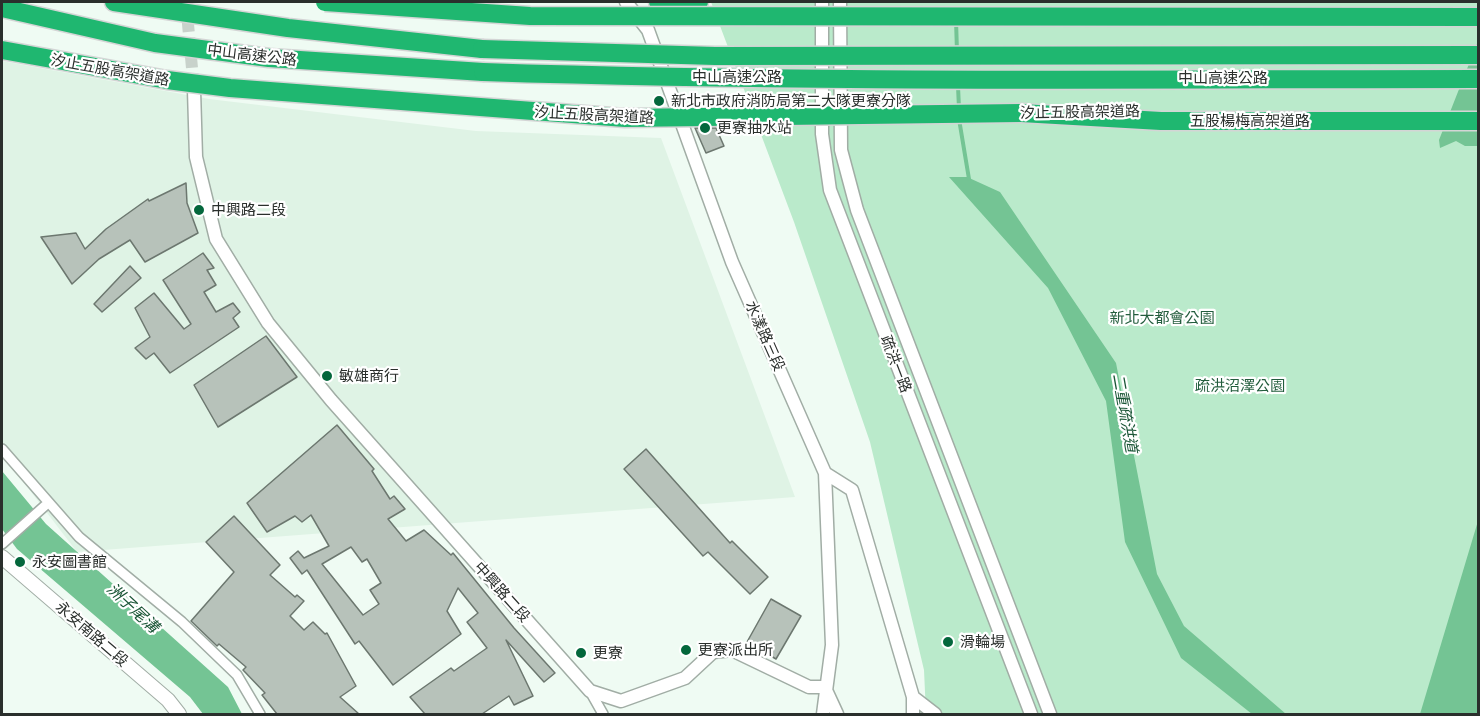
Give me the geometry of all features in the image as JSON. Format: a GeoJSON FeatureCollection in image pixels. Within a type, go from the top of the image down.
{"type":"FeatureCollection","features":[{"type":"Feature","properties":{"kind":"highway","name":"中山高速公路"},"geometry":{"type":"LineString","coordinates":[[114,2],[288,28],[482,49],[716,56],[1479,54]]}},
{"type":"Feature","properties":{"kind":"highway"},"geometry":{"type":"LineString","coordinates":[[325,2],[530,16],[1479,17]]}},
{"type":"Feature","properties":{"kind":"highway"},"geometry":{"type":"LineString","coordinates":[[657,2],[699,2]]}},
{"type":"Feature","properties":{"kind":"highway","name":"中山高速公路"},"geometry":{"type":"LineString","coordinates":[[2,8],[155,43],[235,54],[483,72],[612,76],[923,79],[1479,79]]}},
{"type":"Feature","properties":{"kind":"highway","name":"汐止五股高架道路"},"geometry":{"type":"LineString","coordinates":[[2,50],[166,80],[230,88],[625,118],[1479,108]]}},
{"type":"Feature","properties":{"kind":"highway","name":"五股楊梅高架道路"},"geometry":{"type":"LineString","coordinates":[[1021,113],[1161,122],[1479,121]]}},
{"type":"Feature","properties":{"kind":"main road","name":"永安南路二段"},"geometry":{"type":"LineString","coordinates":[[2,557],[168,700],[179,714]]}},
{"type":"Feature","properties":{"kind":"street","name":"水漾路三段"},"geometry":{"type":"LineString","coordinates":[[626,2],[648,30],[732,262],[825,473],[832,645],[823,714]]}},
{"type":"Feature","properties":{"kind":"street","name":"疏洪一路"},"geometry":{"type":"LineString","coordinates":[[822,2],[822,134],[830,190],[1031,714]]}},
{"type":"Feature","properties":{"kind":"street","name":"疏洪一路"},"geometry":{"type":"LineString","coordinates":[[840,2],[841,150],[857,210],[1050,714]]}},
{"type":"Feature","properties":{"kind":"street","name":"中興路二段"},"geometry":{"type":"LineString","coordinates":[[194,90],[196,157],[216,239],[268,323],[331,400],[590,691]]}},
{"type":"Feature","properties":{"kind":"street"},"geometry":{"type":"LineString","coordinates":[[2,449],[79,537],[182,622],[237,675],[260,714]]}},
{"type":"Feature","properties":{"kind":"street"},"geometry":{"type":"LineString","coordinates":[[825,473],[852,490],[914,697],[913,714]]}},
{"type":"Feature","properties":{"kind":"street"},"geometry":{"type":"LineString","coordinates":[[2,544],[48,503]]}},
{"type":"Feature","properties":{"kind":"street"},"geometry":{"type":"LineString","coordinates":[[590,691],[621,701],[685,678],[713,652],[732,650],[809,687],[825,687],[837,714]]}},
{"type":"Feature","properties":{"kind":"street"},"geometry":{"type":"LineString","coordinates":[[590,691],[603,714]]}},
{"type":"Feature","properties":{"kind":"street"},"geometry":{"type":"LineString","coordinates":[[914,697],[935,714]]}},
{"type":"Feature","properties":{"kind":"shaded area"},"geometry":{"type":"Polygon","coordinates":[[[2,61],[209,99],[476,131],[661,138],[795,497],[77,552],[2,454],[2,61]]]}},
{"type":"Feature","properties":{"kind":"green space","name":"新北大都會公園"},"geometry":{"type":"Polygon","coordinates":[[[711,2],[1478,2],[1478,714],[926,714],[924,670],[870,442],[794,222],[711,2]]]}},
{"type":"Feature","properties":{"kind":"water"},"geometry":{"type":"Polygon","coordinates":[[[1478,41],[1478,146],[1465,146],[1456,141],[1440,148],[1439,140],[1478,41]]]}},
{"type":"Feature","properties":{"kind":"water"},"geometry":{"type":"Polygon","coordinates":[[[949,177],[967,177],[1000,192],[1116,363],[1157,574],[1184,626],[1286,714],[1252,714],[1181,658],[1125,542],[1106,401],[1048,288],[949,177]]]}},
{"type":"Feature","properties":{"kind":"water","name":"洲子尾溝"},"geometry":{"type":"Polygon","coordinates":[[[2,471],[46,524],[228,687],[242,714],[203,714],[190,697],[17,549],[2,529],[2,471]]]}},
{"type":"Feature","properties":{"kind":"water"},"geometry":{"type":"Polygon","coordinates":[[[1478,521],[1478,714],[1420,714],[1478,521]]]}},
{"type":"Feature","properties":{"kind":"building"},"geometry":{"type":"Polygon","coordinates":[[[695,128],[716,128],[724,146],[706,153],[695,128]]]}},
{"type":"Feature","properties":{"kind":"building"},"geometry":{"type":"Polygon","coordinates":[[[186,183],[187,203],[198,233],[145,262],[130,240],[99,259],[72,284],[41,237],[76,233],[85,249],[106,229],[148,199],[149,201],[186,183]]]}},
{"type":"Feature","properties":{"kind":"building"},"geometry":{"type":"Polygon","coordinates":[[[203,253],[214,268],[207,270],[216,285],[204,292],[216,312],[233,303],[240,312],[233,318],[239,327],[170,373],[154,353],[146,359],[135,348],[150,337],[135,308],[154,293],[184,329],[191,324],[163,280],[203,253]]]}},
{"type":"Feature","properties":{"kind":"building"},"geometry":{"type":"Polygon","coordinates":[[[130,266],[141,278],[102,312],[94,304],[130,266]]]}},
{"type":"Feature","properties":{"kind":"building"},"geometry":{"type":"Polygon","coordinates":[[[266,336],[297,377],[218,427],[194,385],[266,336]]]}},
{"type":"Feature","properties":{"kind":"building"},"geometry":{"type":"Polygon","coordinates":[[[337,425],[374,469],[372,471],[390,499],[394,496],[405,509],[388,519],[406,541],[424,530],[451,555],[453,553],[514,628],[555,673],[544,682],[506,640],[533,696],[514,705],[509,696],[482,714],[425,714],[410,697],[451,668],[454,671],[487,648],[467,622],[478,613],[458,588],[447,611],[461,634],[393,685],[359,641],[355,644],[307,570],[302,574],[290,558],[298,551],[304,558],[329,546],[311,515],[302,522],[295,516],[267,532],[247,503],[337,425]],[[351,547],[322,564],[363,615],[379,604],[370,590],[381,583],[367,559],[362,562],[351,547]]]}},
{"type":"Feature","properties":{"kind":"building"},"geometry":{"type":"Polygon","coordinates":[[[646,449],[730,543],[732,541],[768,577],[750,594],[708,552],[703,556],[624,469],[646,449]]]}},
{"type":"Feature","properties":{"kind":"building"},"geometry":{"type":"Polygon","coordinates":[[[234,516],[280,565],[270,575],[295,597],[297,595],[304,601],[290,616],[304,630],[313,622],[325,634],[327,633],[356,686],[340,697],[359,714],[277,714],[262,695],[265,693],[243,670],[246,667],[219,644],[217,646],[191,621],[234,572],[206,542],[234,516]]]}},
{"type":"Feature","properties":{"kind":"building"},"geometry":{"type":"Polygon","coordinates":[[[771,599],[801,616],[776,659],[747,642],[771,599]]]}},
{"type":"Feature","properties":{"kind":"waterway","name":"二重疏洪道"},"geometry":{"type":"LineString","coordinates":[[956,20],[957,52]]}},
{"type":"Feature","properties":{"kind":"waterway","name":"二重疏洪道"},"geometry":{"type":"LineString","coordinates":[[958,86],[959,109]]}},
{"type":"Feature","properties":{"kind":"waterway","name":"二重疏洪道"},"geometry":{"type":"LineString","coordinates":[[959,119],[969,179]]}},
{"type":"Feature","properties":{"kind":"tunnel"},"geometry":{"type":"LineString","coordinates":[[186,2],[194,90]]}},
{"type":"Feature","properties":{"kind":"place","name":"新北市政府消防局第二大隊更寮分隊"},"geometry":{"type":"Point","coordinates":[659,101]}},
{"type":"Feature","properties":{"kind":"place","name":"更寮抽水站"},"geometry":{"type":"Point","coordinates":[705,128]}},
{"type":"Feature","properties":{"kind":"place","name":"中興路二段"},"geometry":{"type":"Point","coordinates":[199,210]}},
{"type":"Feature","properties":{"kind":"place","name":"敏雄商行"},"geometry":{"type":"Point","coordinates":[327,376]}},
{"type":"Feature","properties":{"kind":"place","name":"永安圖書館"},"geometry":{"type":"Point","coordinates":[20,562]}},
{"type":"Feature","properties":{"kind":"place","name":"滑輪場"},"geometry":{"type":"Point","coordinates":[948,642]}},
{"type":"Feature","properties":{"kind":"place","name":"更寮派出所"},"geometry":{"type":"Point","coordinates":[686,650]}},
{"type":"Feature","properties":{"kind":"place","name":"更寮"},"geometry":{"type":"Point","coordinates":[581,653]}},
{"type":"Feature","properties":{"kind":"park label","name":"疏洪沼澤公園"},"geometry":{"type":"Point","coordinates":[1240,386]}}]}
